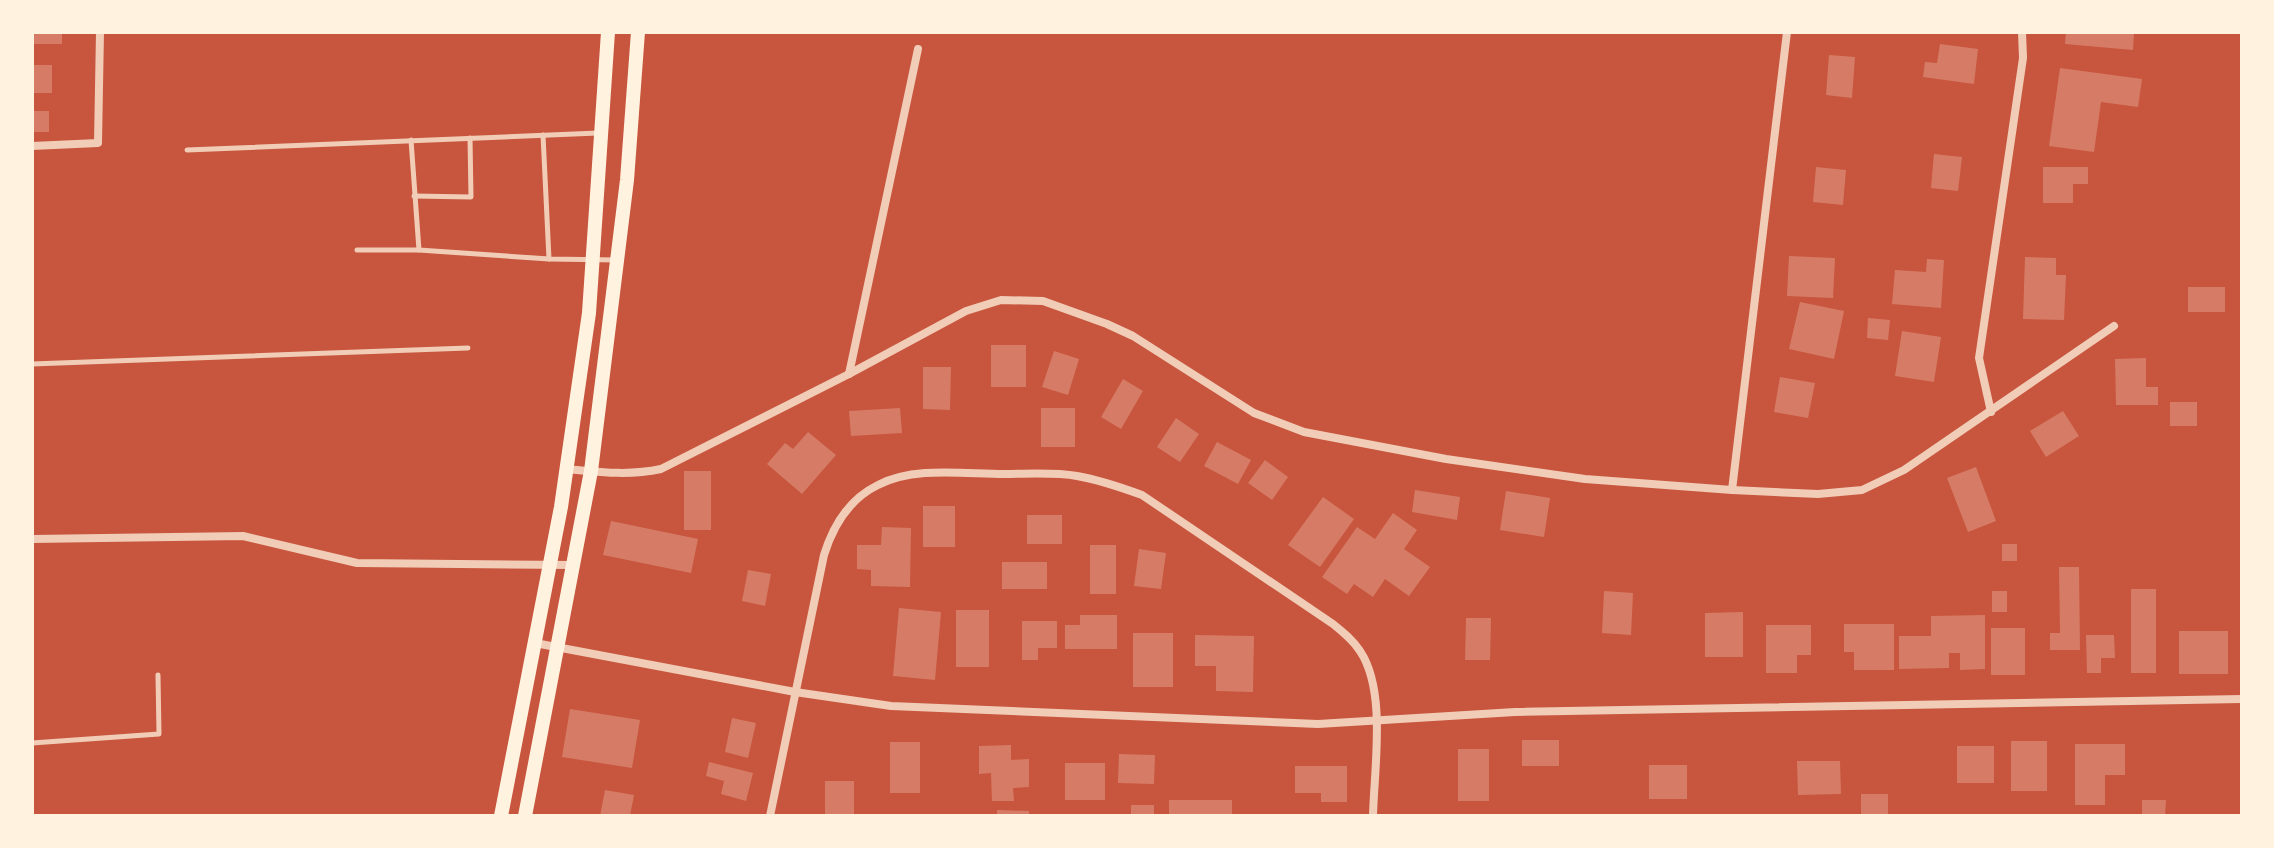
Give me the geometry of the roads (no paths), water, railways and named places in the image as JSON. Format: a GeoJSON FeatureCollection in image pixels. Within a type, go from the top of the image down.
{"type":"FeatureCollection","features":[{"type":"Feature","properties":{"kind":"main road"},"geometry":{"type":"LineString","coordinates":[[501,816],[567,469],[594,259],[608,32]]}},
{"type":"Feature","properties":{"kind":"main road"},"geometry":{"type":"LineString","coordinates":[[525,816],[591,471],[619,260],[638,32]]}},
{"type":"Feature","properties":{"kind":"street"},"geometry":{"type":"LineString","coordinates":[[32,146],[98,143],[100,32]]}},
{"type":"Feature","properties":{"kind":"street"},"geometry":{"type":"LineString","coordinates":[[1732,490],[1787,32]]}},
{"type":"Feature","properties":{"kind":"street"},"geometry":{"type":"LineString","coordinates":[[1991,412],[1979,358],[2023,58],[2022,32]]}},
{"type":"Feature","properties":{"kind":"street"},"geometry":{"type":"LineString","coordinates":[[849,374],[918,49]]}},
{"type":"Feature","properties":{"kind":"street"},"geometry":{"type":"LineString","coordinates":[[567,469],[637,474],[661,469],[966,311],[1001,300],[1043,301],[1107,324],[1133,336],[1254,413],[1304,432],[1446,459],[1585,479],[1818,494],[1862,490],[1904,470],[2114,326]]}},
{"type":"Feature","properties":{"kind":"street"},"geometry":{"type":"LineString","coordinates":[[770,816],[828,541],[841,517],[863,493],[892,479],[924,474],[1058,474],[1112,484],[1142,495],[1333,624],[1350,638],[1367,664],[1372,681],[1375,722],[1373,816]]}},
{"type":"Feature","properties":{"kind":"street"},"geometry":{"type":"LineString","coordinates":[[32,539],[243,536],[357,563],[573,565]]}},
{"type":"Feature","properties":{"kind":"street"},"geometry":{"type":"LineString","coordinates":[[535,643],[795,692],[891,706],[1318,724],[1515,712],[2242,699]]}},
{"type":"Feature","properties":{"kind":"lane"},"geometry":{"type":"LineString","coordinates":[[187,150],[603,133]]}},
{"type":"Feature","properties":{"kind":"lane"},"geometry":{"type":"LineString","coordinates":[[543,135],[549,259]]}},
{"type":"Feature","properties":{"kind":"lane"},"geometry":{"type":"LineString","coordinates":[[414,196],[471,197],[470,138]]}},
{"type":"Feature","properties":{"kind":"lane"},"geometry":{"type":"LineString","coordinates":[[411,140],[419,250]]}},
{"type":"Feature","properties":{"kind":"lane"},"geometry":{"type":"LineString","coordinates":[[357,250],[619,260]]}},
{"type":"Feature","properties":{"kind":"lane"},"geometry":{"type":"LineString","coordinates":[[32,364],[468,348]]}},
{"type":"Feature","properties":{"kind":"lane"},"geometry":{"type":"LineString","coordinates":[[32,743],[159,734],[158,675]]}}]}
